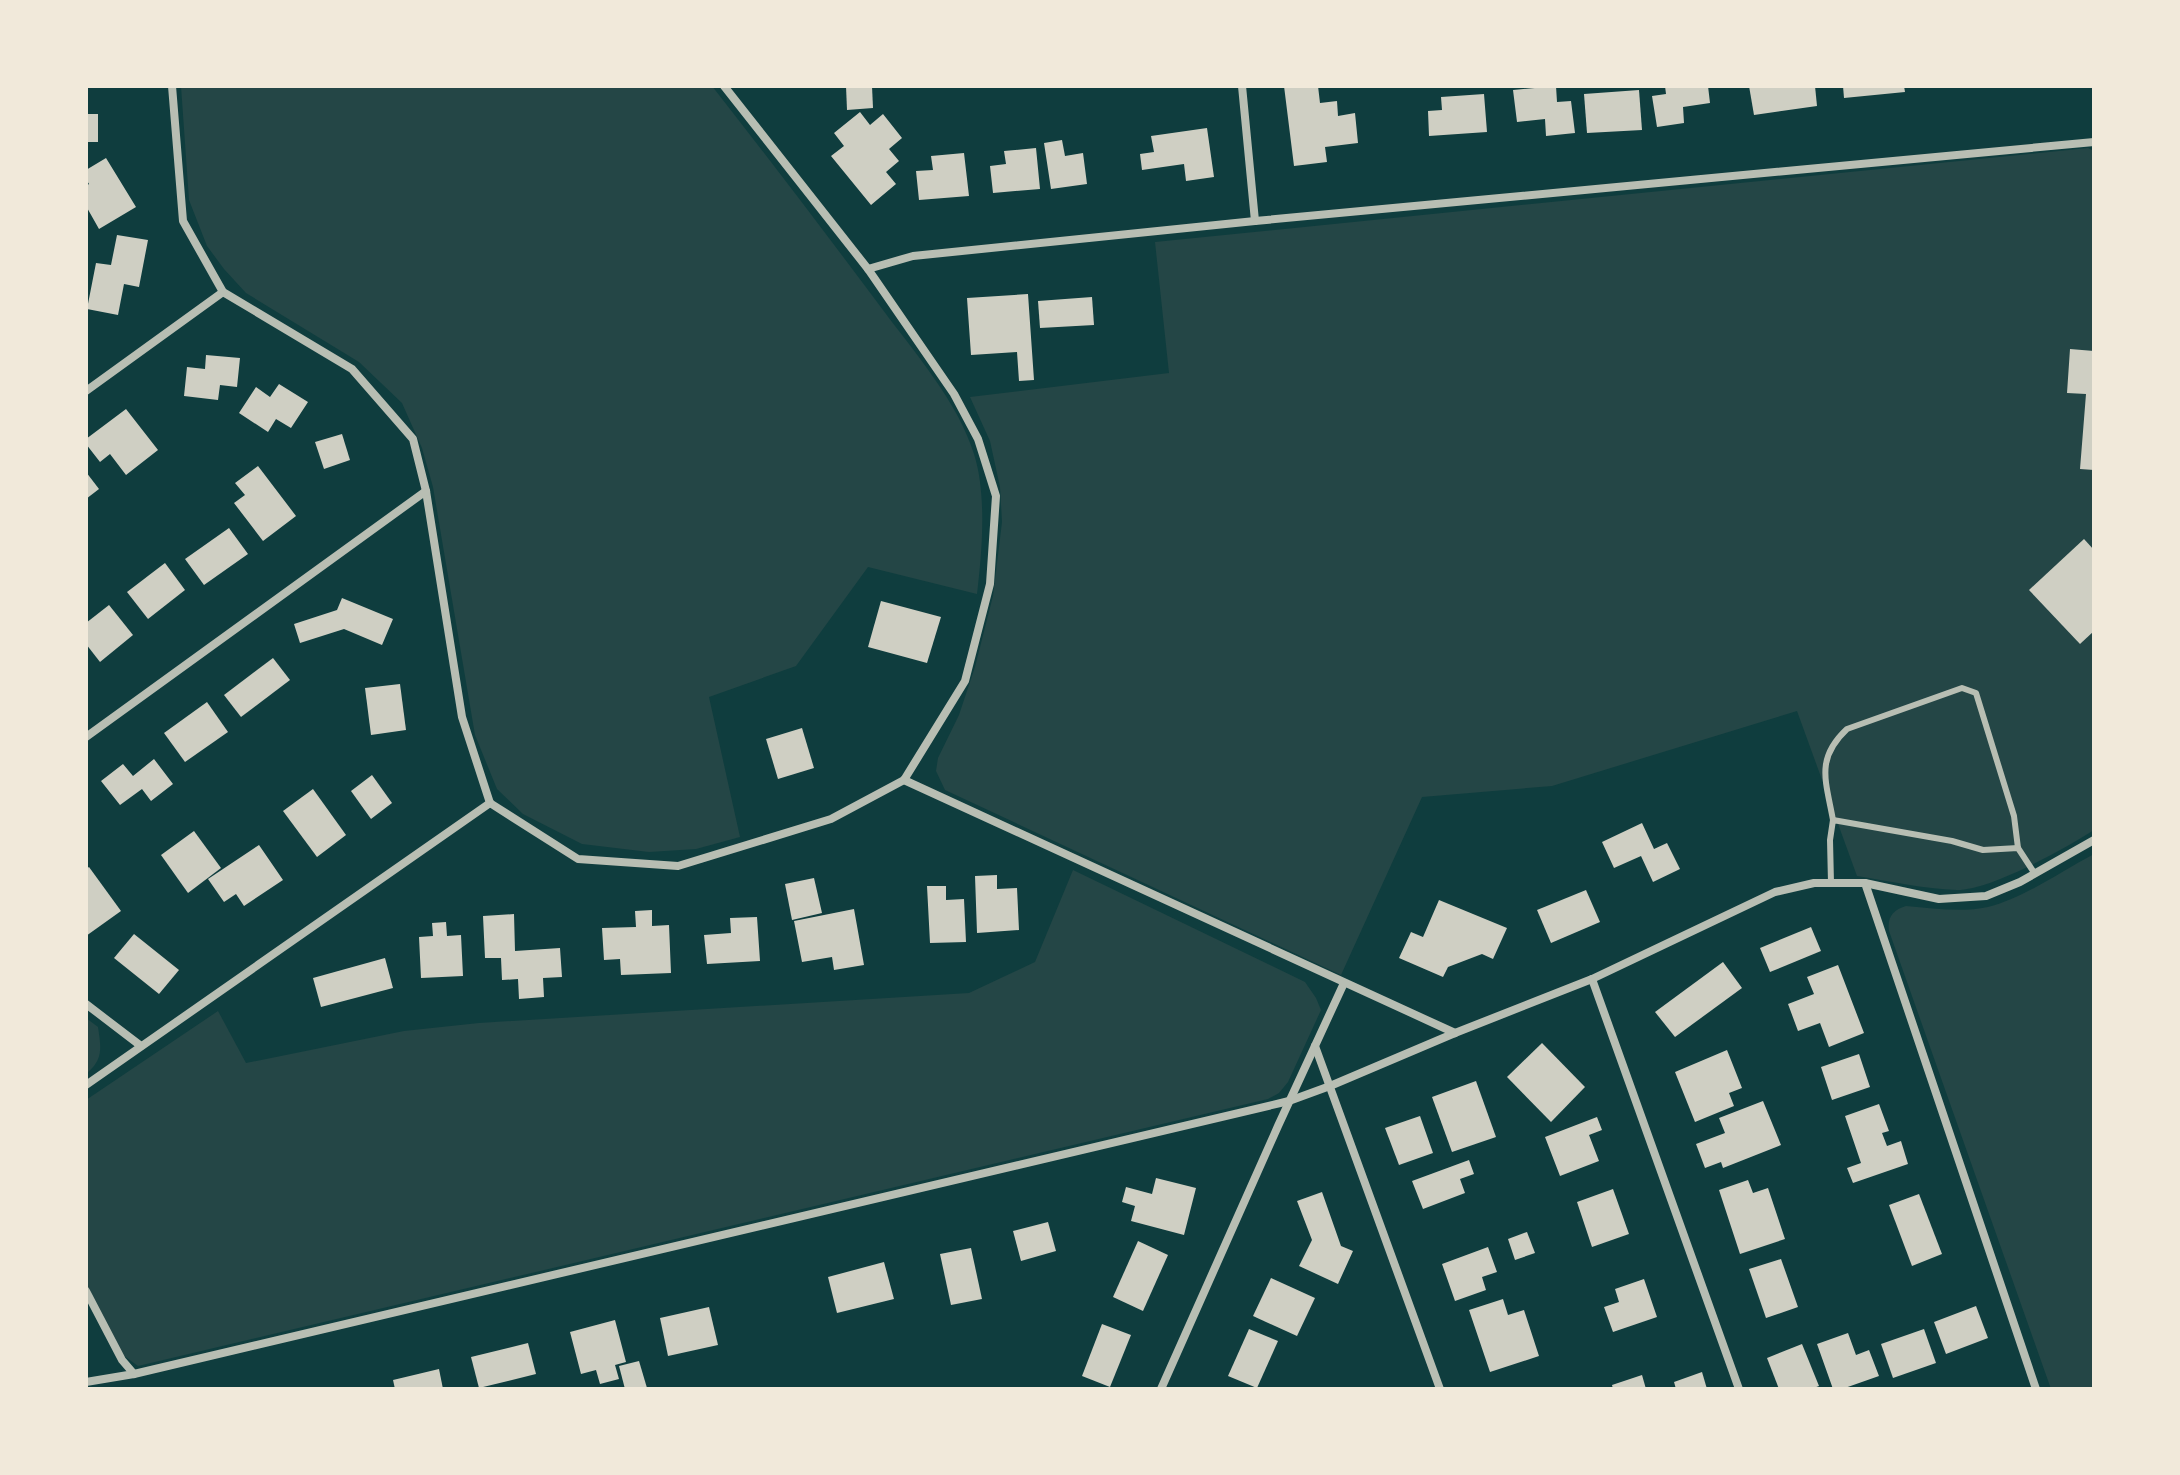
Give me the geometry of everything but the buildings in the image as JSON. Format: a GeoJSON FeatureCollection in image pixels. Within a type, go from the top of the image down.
{"type":"FeatureCollection","features":[{"type":"Feature","properties":{"kind":"street"},"geometry":{"type":"LineString","coordinates":[[172,86],[183,221],[223,292],[352,369],[413,439],[426,491],[462,717],[490,803],[578,859],[678,866],[831,819],[904,780],[965,681],[990,584],[996,496],[978,439],[954,394],[868,269],[724,86]]}},
{"type":"Feature","properties":{"kind":"street"},"geometry":{"type":"LineString","coordinates":[[1242,86],[1255,221]]}},
{"type":"Feature","properties":{"kind":"street"},"geometry":{"type":"LineString","coordinates":[[868,269],[913,256],[2094,142]]}},
{"type":"Feature","properties":{"kind":"street"},"geometry":{"type":"LineString","coordinates":[[86,391],[223,292]]}},
{"type":"Feature","properties":{"kind":"street"},"geometry":{"type":"LineString","coordinates":[[86,737],[426,491]]}},
{"type":"Feature","properties":{"kind":"street"},"geometry":{"type":"LineString","coordinates":[[904,780],[1455,1033]]}},
{"type":"Feature","properties":{"kind":"street"},"geometry":{"type":"LineString","coordinates":[[86,1085],[490,803]]}},
{"type":"Feature","properties":{"kind":"street"},"geometry":{"type":"LineString","coordinates":[[86,1382],[134,1374],[1289,1101],[1592,979],[1775,892],[1814,883],[1865,883],[1939,899],[1986,896],[2020,882],[2094,840]]}},
{"type":"Feature","properties":{"kind":"street"},"geometry":{"type":"LineString","coordinates":[[1865,883],[2036,1389]]}},
{"type":"Feature","properties":{"kind":"street"},"geometry":{"type":"LineString","coordinates":[[1592,979],[1739,1389]]}},
{"type":"Feature","properties":{"kind":"street"},"geometry":{"type":"LineString","coordinates":[[1161,1389],[1344,983]]}},
{"type":"Feature","properties":{"kind":"street"},"geometry":{"type":"LineString","coordinates":[[86,1004],[141,1046]]}},
{"type":"Feature","properties":{"kind":"street"},"geometry":{"type":"LineString","coordinates":[[1315,1046],[1440,1389]]}},
{"type":"Feature","properties":{"kind":"street"},"geometry":{"type":"LineString","coordinates":[[86,1291],[122,1360],[134,1374]]}},
{"type":"Feature","properties":{"kind":"lane"},"geometry":{"type":"LineString","coordinates":[[1831,883],[1833,820],[1825,759],[1834,741],[1847,729],[1962,688],[1976,693],[2014,816],[2018,848],[2035,874]]}},
{"type":"Feature","properties":{"kind":"lane"},"geometry":{"type":"LineString","coordinates":[[1833,820],[1952,841],[1983,850],[2018,848]]}},
{"type":"Feature","properties":{"kind":"shaded area"},"geometry":{"type":"Polygon","coordinates":[[[181,86],[712,86],[922,361],[958,416],[974,454],[981,487],[982,542],[977,594],[868,567],[796,666],[709,697],[740,837],[696,849],[649,852],[582,844],[523,814],[497,789],[475,735],[433,487],[422,448],[402,403],[359,362],[246,293],[207,246],[189,200],[181,86]]]}},
{"type":"Feature","properties":{"kind":"shaded area"},"geometry":{"type":"Polygon","coordinates":[[[2088,148],[2094,151],[2094,830],[2065,847],[2007,876],[1957,890],[1857,876],[1797,711],[1552,786],[1422,797],[1341,975],[945,790],[936,771],[938,758],[959,715],[975,667],[993,596],[1002,522],[1000,487],[990,441],[970,397],[1169,373],[1155,242],[2088,148]]]}},
{"type":"Feature","properties":{"kind":"shaded area"},"geometry":{"type":"Polygon","coordinates":[[[2094,854],[2094,1389],[2051,1389],[1889,931],[1889,922],[1892,915],[1906,906],[1968,910],[2001,903],[2094,854]]]}},
{"type":"Feature","properties":{"kind":"shaded area"},"geometry":{"type":"Polygon","coordinates":[[[1073,870],[1305,982],[1321,1010],[1288,1082],[1279,1093],[1268,1099],[138,1366],[116,1350],[86,1293],[86,1100],[218,1011],[246,1063],[404,1031],[479,1023],[969,993],[1035,962],[1073,870]]]}},
{"type":"Feature","properties":{"kind":"shaded area"},"geometry":{"type":"Polygon","coordinates":[[[86,1018],[98,1027],[100,1047],[96,1063],[86,1074],[86,1018]]]}}]}
